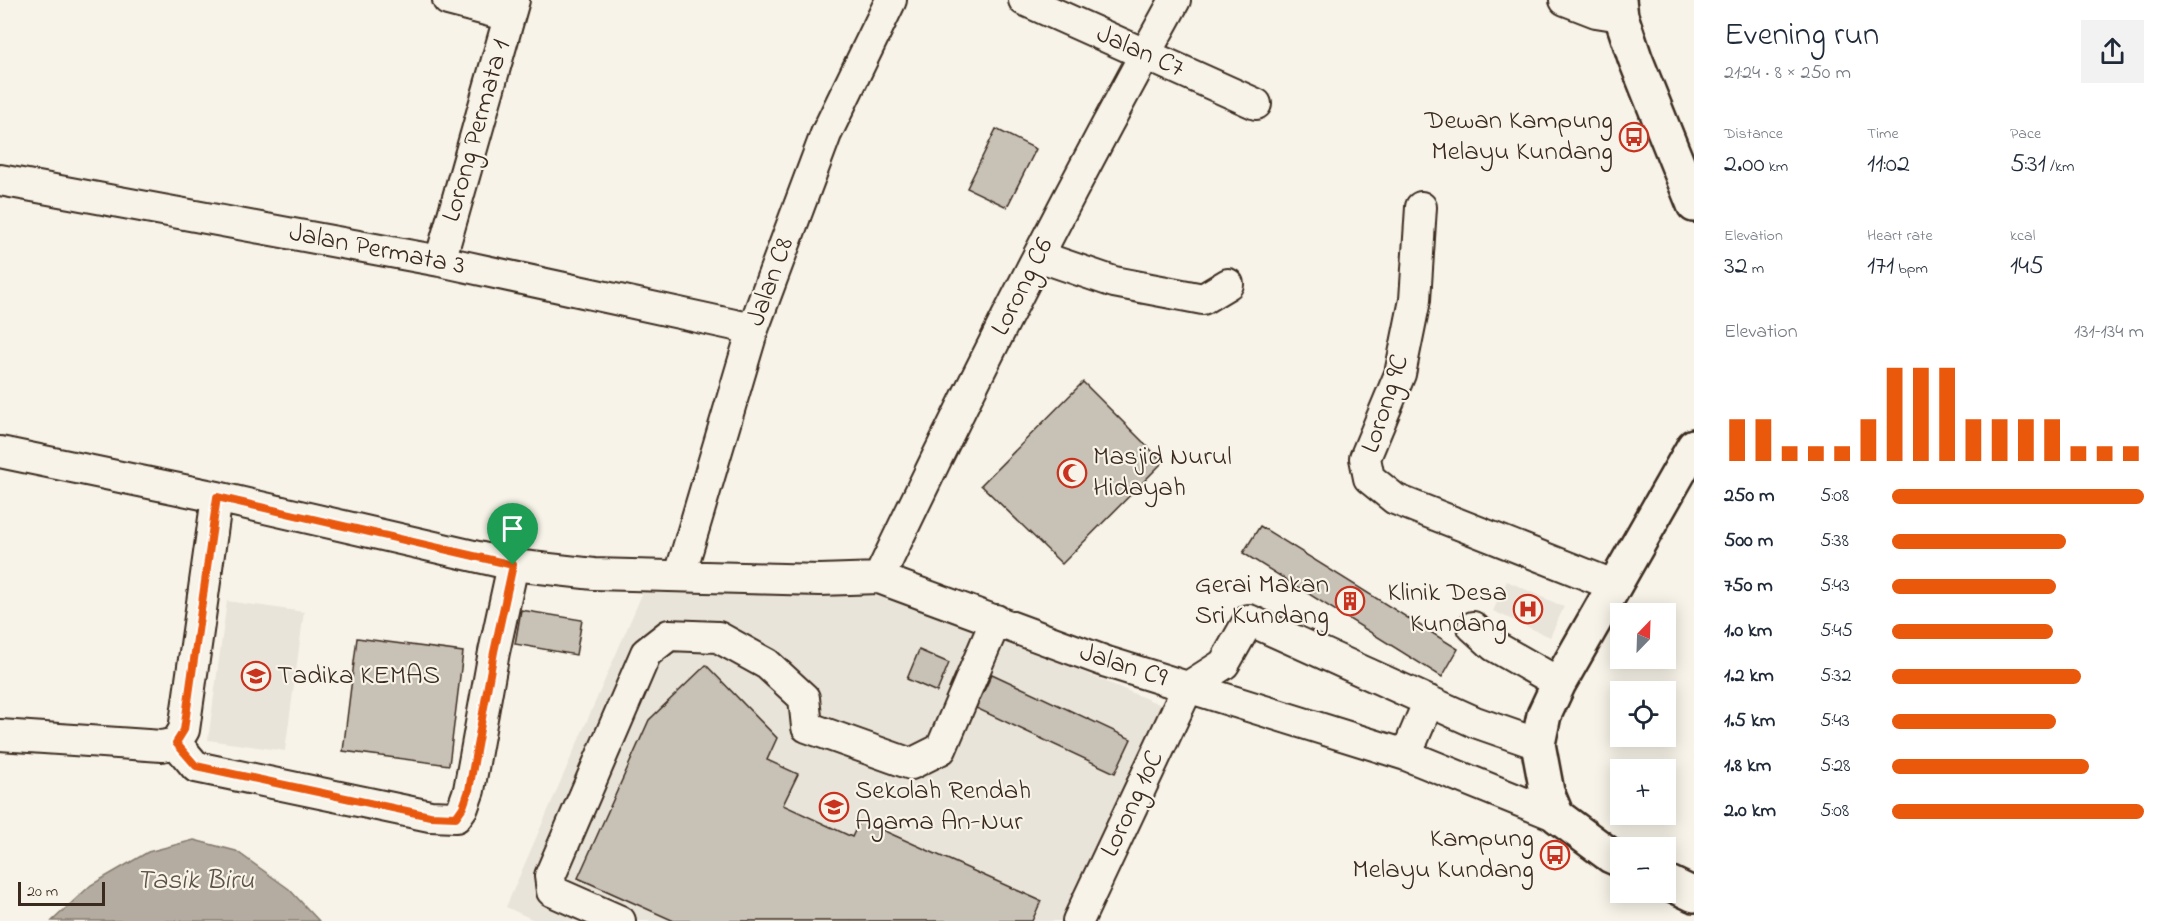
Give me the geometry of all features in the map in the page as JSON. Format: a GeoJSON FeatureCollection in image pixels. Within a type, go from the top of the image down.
{"type":"FeatureCollection","features":[{"type":"Feature","properties":{"kind":"main road"},"geometry":{"type":"LineString","coordinates":[[1620,8],[1635,58],[1694,205]]}},
{"type":"Feature","properties":{"kind":"main road"},"geometry":{"type":"LineString","coordinates":[[1610,855],[1557,816],[1547,792],[1538,744],[1544,715],[1559,683],[1694,446]]}},
{"type":"Feature","properties":{"kind":"main road"},"geometry":{"type":"LineString","coordinates":[[1676,886],[1694,895]]}},
{"type":"Feature","properties":{"kind":"street"},"geometry":{"type":"LineString","coordinates":[[448,0],[512,8]]}},
{"type":"Feature","properties":{"kind":"street","name":"Jalan C8"},"geometry":{"type":"LineString","coordinates":[[680,575],[753,329],[826,134],[891,0]]}},
{"type":"Feature","properties":{"kind":"street","name":"Jalan C7"},"geometry":{"type":"LineString","coordinates":[[1024,0],[1256,104]]}},
{"type":"Feature","properties":{"kind":"street","name":"Lorong C6"},"geometry":{"type":"LineString","coordinates":[[879,578],[940,449],[1038,256],[1175,0]]}},
{"type":"Feature","properties":{"kind":"street"},"geometry":{"type":"LineString","coordinates":[[1565,0],[1596,12],[1620,8]]}},
{"type":"Feature","properties":{"kind":"street","name":"Lorong Permata 1"},"geometry":{"type":"LineString","coordinates":[[440,261],[512,8]]}},
{"type":"Feature","properties":{"kind":"street","name":"Jalan Permata 3"},"geometry":{"type":"LineString","coordinates":[[0,180],[440,261],[753,329]]}},
{"type":"Feature","properties":{"kind":"street","name":"Lorong 9C"},"geometry":{"type":"LineString","coordinates":[[1421,207],[1415,300],[1400,374],[1365,458],[1369,478],[1395,500],[1613,585]]}},
{"type":"Feature","properties":{"kind":"street"},"geometry":{"type":"LineString","coordinates":[[1038,256],[1114,282],[1203,299],[1228,284]]}},
{"type":"Feature","properties":{"kind":"street","name":"Jalan C9"},"geometry":{"type":"LineString","coordinates":[[0,452],[217,497],[513,565],[594,574],[820,580],[879,578],[1107,662],[1406,755],[1557,816]]}},
{"type":"Feature","properties":{"kind":"street"},"geometry":{"type":"LineString","coordinates":[[0,735],[162,746],[176,743],[184,730],[217,497]]}},
{"type":"Feature","properties":{"kind":"street"},"geometry":{"type":"LineString","coordinates":[[176,743],[196,766],[430,816],[456,817],[463,807],[469,790],[494,652],[513,565]]}},
{"type":"Feature","properties":{"kind":"street"},"geometry":{"type":"LineString","coordinates":[[620,921],[552,891],[550,876],[646,653],[669,635],[718,637],[767,664],[804,698],[807,727],[911,764],[941,749],[996,620]]}},
{"type":"Feature","properties":{"kind":"street"},"geometry":{"type":"LineString","coordinates":[[1188,687],[1224,664],[1249,620],[1475,722],[1538,744]]}},
{"type":"Feature","properties":{"kind":"street"},"geometry":{"type":"LineString","coordinates":[[1473,627],[1494,646],[1559,683]]}},
{"type":"Feature","properties":{"kind":"street","name":"Lorong 10C"},"geometry":{"type":"LineString","coordinates":[[1078,921],[1188,687]]}},
{"type":"Feature","properties":{"kind":"street"},"geometry":{"type":"LineString","coordinates":[[1406,755],[1429,701]]}},
{"type":"Feature","properties":{"kind":"shaded area","name":"Klinik Desa Kundang"},"geometry":{"type":"Polygon","coordinates":[[[1507,581],[1564,607],[1550,637],[1493,611],[1507,581]]]}},
{"type":"Feature","properties":{"kind":"shaded area","name":"Sekolah Rendah Agama An-Nur"},"geometry":{"type":"Polygon","coordinates":[[[643,592],[905,597],[1166,707],[1065,921],[536,921],[506,907],[643,592]]]}},
{"type":"Feature","properties":{"kind":"shaded area","name":"Tadika KEMAS"},"geometry":{"type":"Polygon","coordinates":[[[227,601],[304,612],[285,751],[208,740],[227,601]]]}},
{"type":"Feature","properties":{"kind":"water","name":"Tasik Biru"},"geometry":{"type":"Polygon","coordinates":[[[194,840],[236,851],[289,889],[319,921],[52,921],[91,885],[148,852],[194,840]]]}},
{"type":"Feature","properties":{"kind":"building"},"geometry":{"type":"Polygon","coordinates":[[[996,129],[1036,149],[1007,207],[967,188],[996,129]]]}},
{"type":"Feature","properties":{"kind":"building","name":"Masjid Nurul Hidayah"},"geometry":{"type":"Polygon","coordinates":[[[1083,382],[1163,462],[1062,564],[981,485],[1083,382]]]}},
{"type":"Feature","properties":{"kind":"building","name":"Gerai Makan Sri Kundang"},"geometry":{"type":"Polygon","coordinates":[[[1260,526],[1458,649],[1442,677],[1243,553],[1260,526]]]}},
{"type":"Feature","properties":{"kind":"building"},"geometry":{"type":"Polygon","coordinates":[[[521,610],[582,620],[576,655],[515,644],[521,610]]]}},
{"type":"Feature","properties":{"kind":"building"},"geometry":{"type":"Polygon","coordinates":[[[357,638],[463,652],[449,765],[343,751],[357,638]]]}},
{"type":"Feature","properties":{"kind":"building"},"geometry":{"type":"Polygon","coordinates":[[[919,650],[949,663],[937,692],[907,679],[919,650]]]}},
{"type":"Feature","properties":{"kind":"building"},"geometry":{"type":"Polygon","coordinates":[[[706,665],[777,738],[767,760],[798,774],[783,805],[852,837],[860,820],[1041,901],[1032,921],[674,921],[578,878],[649,720],[706,665]]]}},
{"type":"Feature","properties":{"kind":"building"},"geometry":{"type":"Polygon","coordinates":[[[992,674],[1131,739],[1115,773],[976,708],[992,674]]]}},
{"type":"Feature","properties":{"kind":"place","name":"Dewan Kampung Melayu Kundang"},"geometry":{"type":"Point","coordinates":[1634,137]}},
{"type":"Feature","properties":{"kind":"place","name":"Masjid Nurul Hidayah"},"geometry":{"type":"Point","coordinates":[1072,473]}},
{"type":"Feature","properties":{"kind":"place","name":"Gerai Makan Sri Kundang"},"geometry":{"type":"Point","coordinates":[1350,601]}},
{"type":"Feature","properties":{"kind":"place","name":"Klinik Desa Kundang"},"geometry":{"type":"Point","coordinates":[1528,609]}},
{"type":"Feature","properties":{"kind":"place","name":"Tadika KEMAS"},"geometry":{"type":"Point","coordinates":[256,676]}},
{"type":"Feature","properties":{"kind":"place","name":"Sekolah Rendah Agama An-Nur"},"geometry":{"type":"Point","coordinates":[834,807]}},
{"type":"Feature","properties":{"kind":"place","name":"Kampung Melayu Kundang"},"geometry":{"type":"Point","coordinates":[1555,855]}},
{"type":"Feature","properties":{"kind":"route"},"geometry":{"type":"LineString","coordinates":[[217,497],[513,565],[494,652],[469,790],[463,807],[456,817],[430,816],[196,766],[176,743],[184,730],[217,497]]}}]}
